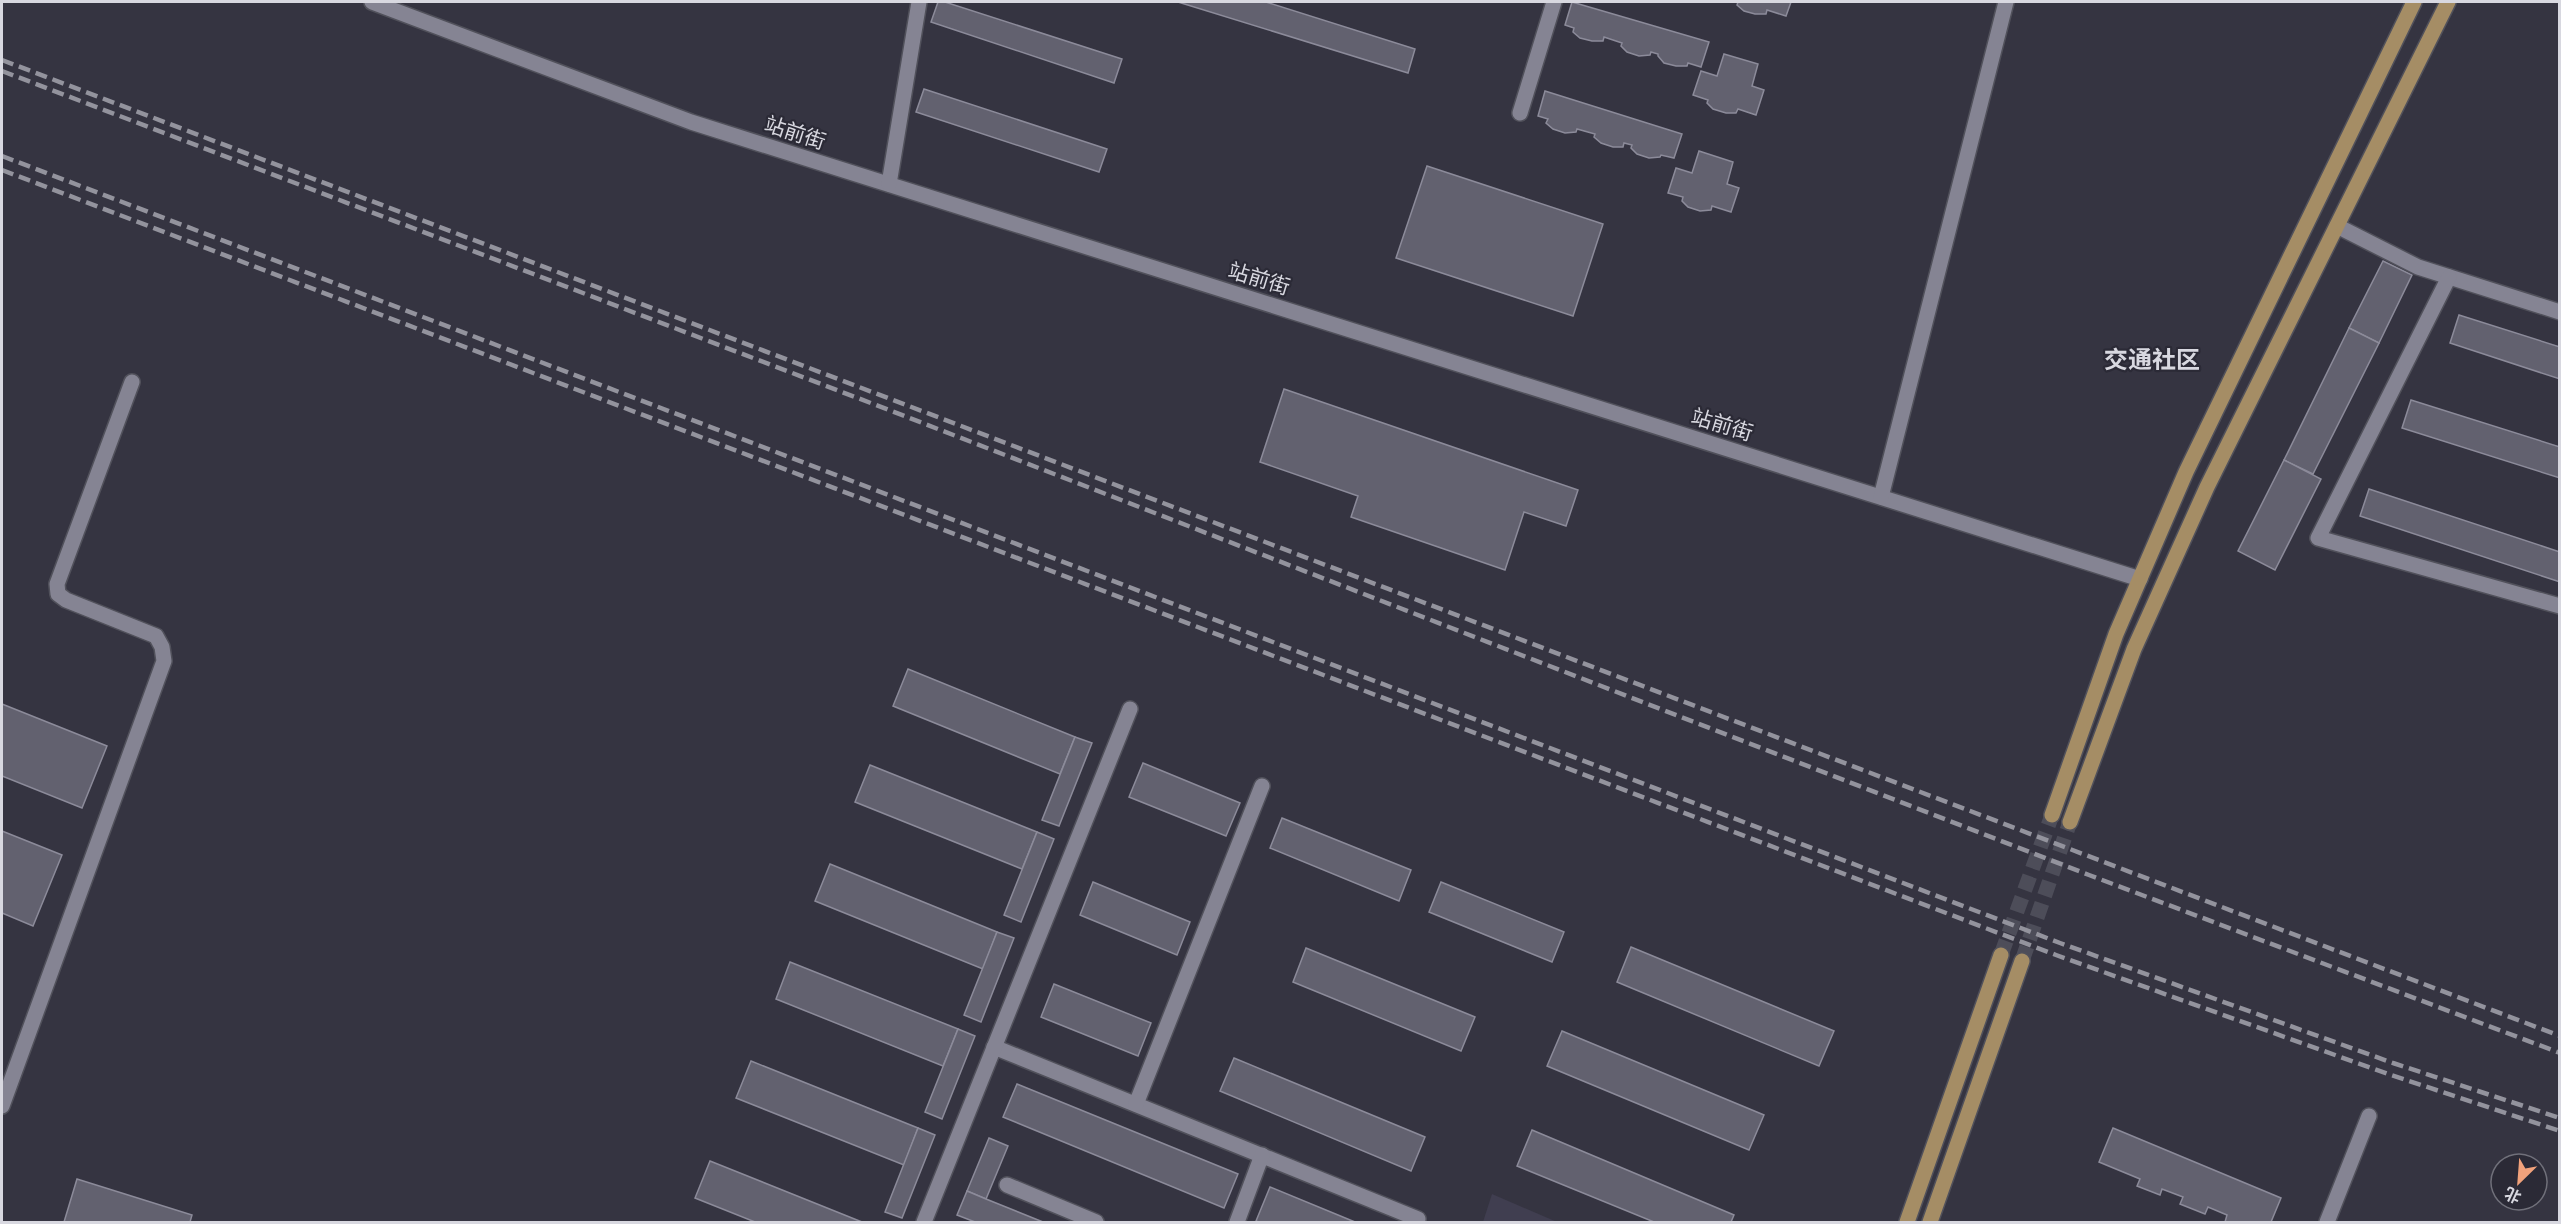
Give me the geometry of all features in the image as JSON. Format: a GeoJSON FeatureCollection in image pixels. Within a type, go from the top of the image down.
{"type":"FeatureCollection","features":[{"type":"Feature","properties":{"kind":"main road"},"geometry":{"type":"LineString","coordinates":[[2052,815],[2116,634],[2186,472],[2414,2]]}},
{"type":"Feature","properties":{"kind":"main road"},"geometry":{"type":"LineString","coordinates":[[2070,822],[2134,648],[2207,487],[2448,2]]}},
{"type":"Feature","properties":{"kind":"main road"},"geometry":{"type":"LineString","coordinates":[[1906,1222],[2001,955]]}},
{"type":"Feature","properties":{"kind":"main road"},"geometry":{"type":"LineString","coordinates":[[1930,1222],[2022,961]]}},
{"type":"Feature","properties":{"kind":"street","name":"站前街"},"geometry":{"type":"LineString","coordinates":[[372,2],[691,122],[2140,579]]}},
{"type":"Feature","properties":{"kind":"street"},"geometry":{"type":"LineString","coordinates":[[889,184],[919,2]]}},
{"type":"Feature","properties":{"kind":"street"},"geometry":{"type":"LineString","coordinates":[[1520,113],[1554,2]]}},
{"type":"Feature","properties":{"kind":"street"},"geometry":{"type":"LineString","coordinates":[[1881,497],[2006,2]]}},
{"type":"Feature","properties":{"kind":"street"},"geometry":{"type":"LineString","coordinates":[[2337,226],[2418,267],[2559,312]]}},
{"type":"Feature","properties":{"kind":"street"},"geometry":{"type":"LineString","coordinates":[[2449,277],[2318,538],[2559,606]]}},
{"type":"Feature","properties":{"kind":"street"},"geometry":{"type":"LineString","coordinates":[[2,1106],[164,661],[162,647],[156,636],[66,600],[58,594],[57,584],[132,382]]}},
{"type":"Feature","properties":{"kind":"street"},"geometry":{"type":"LineString","coordinates":[[924,1222],[1130,709]]}},
{"type":"Feature","properties":{"kind":"street"},"geometry":{"type":"LineString","coordinates":[[1136,1104],[1262,786]]}},
{"type":"Feature","properties":{"kind":"street"},"geometry":{"type":"LineString","coordinates":[[994,1047],[1419,1219]]}},
{"type":"Feature","properties":{"kind":"street"},"geometry":{"type":"LineString","coordinates":[[2327,1222],[2369,1116]]}},
{"type":"Feature","properties":{"kind":"street"},"geometry":{"type":"LineString","coordinates":[[1237,1222],[1262,1155]]}},
{"type":"Feature","properties":{"kind":"street"},"geometry":{"type":"LineString","coordinates":[[1007,1185],[1096,1222]]}},
{"type":"Feature","properties":{"kind":"shaded area"},"geometry":{"type":"Polygon","coordinates":[[[1492,1194],[1557,1222],[1483,1222],[1492,1194]]]}},
{"type":"Feature","properties":{"kind":"building"},"geometry":{"type":"Polygon","coordinates":[[[938,2],[945,2],[1122,59],[1114,83],[931,22],[938,2]]]}},
{"type":"Feature","properties":{"kind":"building"},"geometry":{"type":"Polygon","coordinates":[[[1178,2],[1266,2],[1415,49],[1408,73],[1178,2]]]}},
{"type":"Feature","properties":{"kind":"building"},"geometry":{"type":"Polygon","coordinates":[[[1572,2],[1709,42],[1701,67],[1688,63],[1687,66],[1676,66],[1664,63],[1658,54],[1651,52],[1650,55],[1639,56],[1627,52],[1621,46],[1622,43],[1604,37],[1603,41],[1580,38],[1573,32],[1574,28],[1565,25],[1572,2]]]}},
{"type":"Feature","properties":{"kind":"building"},"geometry":{"type":"Polygon","coordinates":[[[1738,2],[1791,2],[1786,16],[1767,10],[1766,14],[1744,11],[1737,5],[1738,2]]]}},
{"type":"Feature","properties":{"kind":"building"},"geometry":{"type":"Polygon","coordinates":[[[1724,54],[1758,64],[1752,86],[1764,90],[1756,115],[1738,109],[1736,113],[1726,113],[1713,109],[1707,103],[1708,100],[1693,95],[1701,71],[1717,76],[1724,54]]]}},
{"type":"Feature","properties":{"kind":"building"},"geometry":{"type":"Polygon","coordinates":[[[924,89],[1107,149],[1099,172],[916,112],[924,89]]]}},
{"type":"Feature","properties":{"kind":"building"},"geometry":{"type":"Polygon","coordinates":[[[1545,91],[1682,134],[1674,158],[1661,155],[1649,158],[1637,154],[1631,148],[1632,145],[1624,143],[1623,147],[1613,147],[1601,143],[1594,137],[1595,134],[1577,129],[1576,132],[1565,133],[1553,129],[1546,123],[1548,119],[1538,116],[1545,91]]]}},
{"type":"Feature","properties":{"kind":"building"},"geometry":{"type":"Polygon","coordinates":[[[1699,151],[1733,162],[1727,184],[1739,188],[1731,212],[1712,206],[1711,210],[1700,211],[1688,207],[1682,201],[1683,197],[1668,193],[1676,168],[1692,173],[1699,151]]]}},
{"type":"Feature","properties":{"kind":"building"},"geometry":{"type":"Polygon","coordinates":[[[1427,166],[1603,224],[1573,316],[1396,258],[1427,166]]]}},
{"type":"Feature","properties":{"kind":"building"},"geometry":{"type":"Polygon","coordinates":[[[2383,261],[2412,275],[2379,343],[2349,328],[2383,261]]]}},
{"type":"Feature","properties":{"kind":"building"},"geometry":{"type":"Polygon","coordinates":[[[2459,315],[2560,347],[2560,379],[2450,343],[2459,315]]]}},
{"type":"Feature","properties":{"kind":"building"},"geometry":{"type":"Polygon","coordinates":[[[2349,328],[2379,343],[2313,474],[2284,460],[2349,328]]]}},
{"type":"Feature","properties":{"kind":"building"},"geometry":{"type":"Polygon","coordinates":[[[1284,389],[1578,490],[1566,526],[1524,512],[1505,570],[1351,517],[1358,496],[1260,462],[1284,389]]]}},
{"type":"Feature","properties":{"kind":"building"},"geometry":{"type":"Polygon","coordinates":[[[2411,400],[2560,447],[2560,478],[2402,428],[2411,400]]]}},
{"type":"Feature","properties":{"kind":"building"},"geometry":{"type":"Polygon","coordinates":[[[2284,460],[2321,479],[2275,570],[2238,551],[2284,460]]]}},
{"type":"Feature","properties":{"kind":"building"},"geometry":{"type":"Polygon","coordinates":[[[2369,489],[2560,552],[2560,582],[2360,516],[2369,489]]]}},
{"type":"Feature","properties":{"kind":"building"},"geometry":{"type":"Polygon","coordinates":[[[908,669],[1075,737],[1060,774],[893,706],[908,669]]]}},
{"type":"Feature","properties":{"kind":"building"},"geometry":{"type":"Polygon","coordinates":[[[2,704],[107,746],[82,808],[2,776],[2,704]]]}},
{"type":"Feature","properties":{"kind":"building"},"geometry":{"type":"Polygon","coordinates":[[[1075,737],[1092,743],[1059,826],[1042,820],[1075,737]]]}},
{"type":"Feature","properties":{"kind":"building"},"geometry":{"type":"Polygon","coordinates":[[[1143,763],[1240,803],[1226,836],[1129,797],[1143,763]]]}},
{"type":"Feature","properties":{"kind":"building"},"geometry":{"type":"Polygon","coordinates":[[[870,765],[1037,832],[1022,869],[855,802],[870,765]]]}},
{"type":"Feature","properties":{"kind":"building"},"geometry":{"type":"Polygon","coordinates":[[[1282,818],[1411,870],[1399,901],[1270,848],[1282,818]]]}},
{"type":"Feature","properties":{"kind":"building"},"geometry":{"type":"Polygon","coordinates":[[[2,831],[62,855],[33,926],[2,913],[2,831]]]}},
{"type":"Feature","properties":{"kind":"building"},"geometry":{"type":"Polygon","coordinates":[[[1037,832],[1054,839],[1021,922],[1004,915],[1037,832]]]}},
{"type":"Feature","properties":{"kind":"building"},"geometry":{"type":"Polygon","coordinates":[[[830,864],[997,932],[983,969],[815,901],[830,864]]]}},
{"type":"Feature","properties":{"kind":"building"},"geometry":{"type":"Polygon","coordinates":[[[1093,882],[1190,922],[1177,955],[1080,915],[1093,882]]]}},
{"type":"Feature","properties":{"kind":"building"},"geometry":{"type":"Polygon","coordinates":[[[1441,882],[1564,932],[1552,962],[1429,912],[1441,882]]]}},
{"type":"Feature","properties":{"kind":"building"},"geometry":{"type":"Polygon","coordinates":[[[997,932],[1014,938],[981,1022],[964,1015],[997,932]]]}},
{"type":"Feature","properties":{"kind":"building"},"geometry":{"type":"Polygon","coordinates":[[[1631,947],[1834,1031],[1819,1066],[1617,982],[1631,947]]]}},
{"type":"Feature","properties":{"kind":"building"},"geometry":{"type":"Polygon","coordinates":[[[1306,948],[1475,1017],[1461,1051],[1293,982],[1306,948]]]}},
{"type":"Feature","properties":{"kind":"building"},"geometry":{"type":"Polygon","coordinates":[[[790,962],[958,1029],[943,1066],[776,999],[790,962]]]}},
{"type":"Feature","properties":{"kind":"building"},"geometry":{"type":"Polygon","coordinates":[[[1054,984],[1151,1023],[1138,1056],[1041,1017],[1054,984]]]}},
{"type":"Feature","properties":{"kind":"building"},"geometry":{"type":"Polygon","coordinates":[[[958,1029],[975,1036],[942,1119],[925,1112],[958,1029]]]}},
{"type":"Feature","properties":{"kind":"building"},"geometry":{"type":"Polygon","coordinates":[[[1562,1031],[1764,1115],[1749,1150],[1547,1066],[1562,1031]]]}},
{"type":"Feature","properties":{"kind":"building"},"geometry":{"type":"Polygon","coordinates":[[[1234,1058],[1425,1137],[1411,1171],[1220,1091],[1234,1058]]]}},
{"type":"Feature","properties":{"kind":"building"},"geometry":{"type":"Polygon","coordinates":[[[751,1061],[918,1128],[904,1165],[736,1098],[751,1061]]]}},
{"type":"Feature","properties":{"kind":"building"},"geometry":{"type":"Polygon","coordinates":[[[1017,1084],[1238,1174],[1224,1208],[1003,1117],[1017,1084]]]}},
{"type":"Feature","properties":{"kind":"building"},"geometry":{"type":"Polygon","coordinates":[[[918,1128],[935,1135],[902,1218],[885,1212],[918,1128]]]}},
{"type":"Feature","properties":{"kind":"building"},"geometry":{"type":"Polygon","coordinates":[[[2113,1128],[2281,1198],[2271,1222],[2225,1222],[2227,1215],[2208,1207],[2205,1214],[2180,1204],[2183,1197],[2162,1189],[2160,1195],[2137,1186],[2140,1179],[2099,1162],[2113,1128]]]}},
{"type":"Feature","properties":{"kind":"building"},"geometry":{"type":"Polygon","coordinates":[[[1532,1130],[1734,1215],[1731,1222],[1654,1222],[1517,1166],[1532,1130]]]}},
{"type":"Feature","properties":{"kind":"building"},"geometry":{"type":"Polygon","coordinates":[[[989,1138],[1008,1146],[986,1199],[967,1191],[989,1138]]]}},
{"type":"Feature","properties":{"kind":"building"},"geometry":{"type":"Polygon","coordinates":[[[710,1161],[862,1222],[755,1222],[695,1198],[710,1161]]]}},
{"type":"Feature","properties":{"kind":"building"},"geometry":{"type":"Polygon","coordinates":[[[77,1179],[192,1215],[190,1222],[64,1222],[77,1179]]]}},
{"type":"Feature","properties":{"kind":"building"},"geometry":{"type":"Polygon","coordinates":[[[1270,1187],[1355,1222],[1256,1221],[1270,1187]]]}},
{"type":"Feature","properties":{"kind":"building"},"geometry":{"type":"Polygon","coordinates":[[[967,1191],[1043,1222],[975,1222],[957,1215],[967,1191]]]}},
{"type":"Feature","properties":{"kind":"tunnel"},"geometry":{"type":"LineString","coordinates":[[2001,955],[2052,815]]}},
{"type":"Feature","properties":{"kind":"tunnel"},"geometry":{"type":"LineString","coordinates":[[2022,961],[2070,822]]}},
{"type":"Feature","properties":{"kind":"railway"},"geometry":{"type":"LineString","coordinates":[[2,60],[2560,1036]]}},
{"type":"Feature","properties":{"kind":"railway"},"geometry":{"type":"LineString","coordinates":[[2,71],[876,405],[2089,875],[2560,1053]]}},
{"type":"Feature","properties":{"kind":"railway"},"geometry":{"type":"LineString","coordinates":[[2,156],[2060,943],[2393,1063],[2560,1118]]}},
{"type":"Feature","properties":{"kind":"railway"},"geometry":{"type":"LineString","coordinates":[[2,170],[2056,955],[2388,1074],[2560,1131]]}},
{"type":"Feature","properties":{"kind":"district","name":"交通社区"},"geometry":{"type":"Point","coordinates":[2152,360]}}]}
